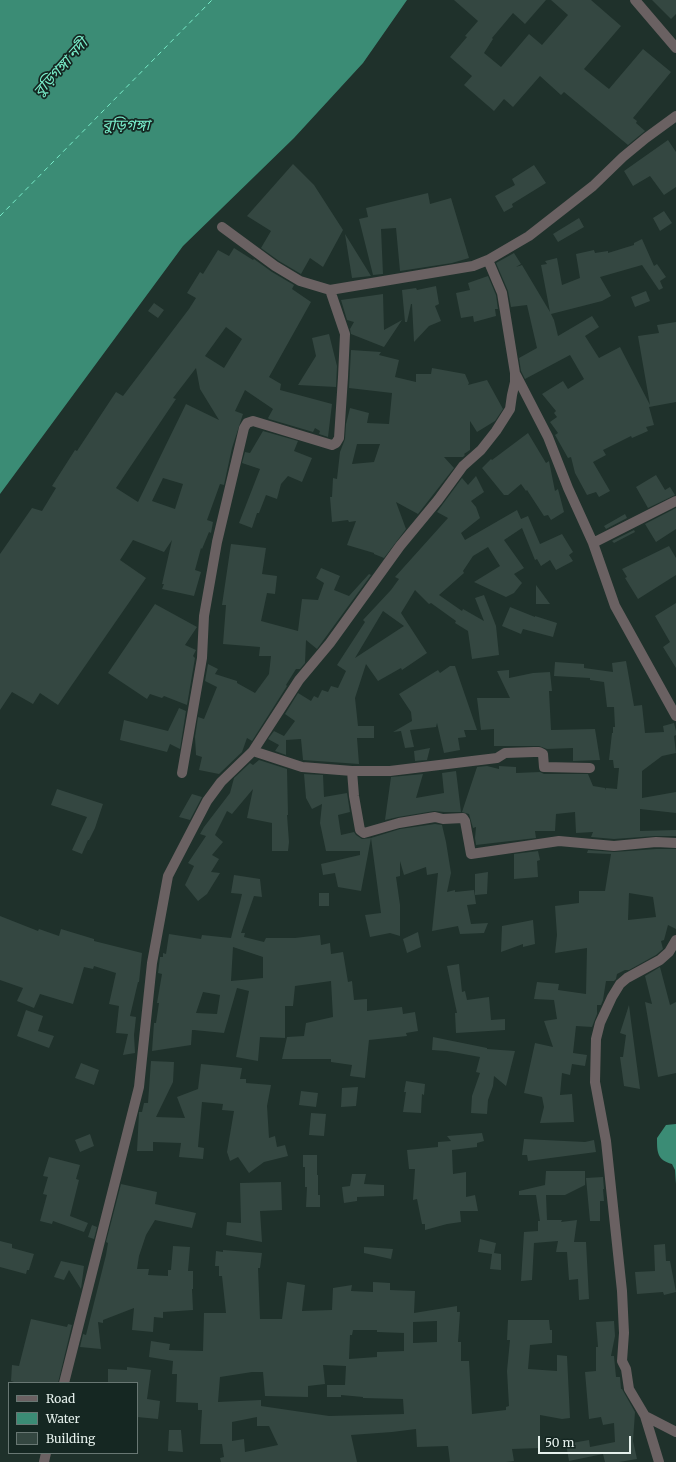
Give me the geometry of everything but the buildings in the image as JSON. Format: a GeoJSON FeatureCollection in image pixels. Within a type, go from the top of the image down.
{"type":"FeatureCollection","features":[{"type":"Feature","properties":{"kind":"street"},"geometry":{"type":"LineString","coordinates":[[635,0],[676,48]]}},
{"type":"Feature","properties":{"kind":"street"},"geometry":{"type":"LineString","coordinates":[[222,227],[275,266],[300,281],[330,290],[473,266],[488,260],[529,236],[593,186],[623,157],[646,138],[676,116]]}},
{"type":"Feature","properties":{"kind":"street"},"geometry":{"type":"LineString","coordinates":[[64,1382],[139,1087],[152,962],[168,876],[207,801],[221,782],[253,751],[298,680],[330,642],[400,546],[438,500],[463,466],[481,450],[496,432],[510,409],[515,382],[515,373],[502,293],[488,260]]}},
{"type":"Feature","properties":{"kind":"street"},"geometry":{"type":"LineString","coordinates":[[182,774],[202,658],[204,616],[217,542],[244,428],[247,423],[253,421],[332,445],[336,443],[338,438],[345,334],[330,290]]}},
{"type":"Feature","properties":{"kind":"street"},"geometry":{"type":"LineString","coordinates":[[515,373],[548,437],[568,488],[593,543],[615,606],[676,716]]}},
{"type":"Feature","properties":{"kind":"street"},"geometry":{"type":"LineString","coordinates":[[593,543],[676,501]]}},
{"type":"Feature","properties":{"kind":"street"},"geometry":{"type":"LineString","coordinates":[[253,751],[302,767],[352,771],[390,771],[497,758],[505,753],[534,752],[543,754],[544,767],[590,768]]}},
{"type":"Feature","properties":{"kind":"street"},"geometry":{"type":"LineString","coordinates":[[352,771],[354,796],[360,830],[364,833],[399,823],[435,817],[443,819],[463,818],[465,821],[471,854],[559,841],[614,846],[656,842],[676,843]]}},
{"type":"Feature","properties":{"kind":"street"},"geometry":{"type":"LineString","coordinates":[[659,1462],[645,1416],[628,1389],[626,1369],[622,1361],[624,1333],[622,1291],[606,1141],[595,1082],[596,1039],[600,1023],[620,984],[627,978],[660,960],[669,952],[676,940]]}},
{"type":"Feature","properties":{"kind":"street"},"geometry":{"type":"LineString","coordinates":[[645,1416],[676,1432]]}},
{"type":"Feature","properties":{"kind":"water","name":"বুড়িগঙ্গা"},"geometry":{"type":"Polygon","coordinates":[[[0,0],[407,0],[363,63],[294,138],[183,246],[0,494],[0,0]]]}},
{"type":"Feature","properties":{"kind":"water"},"geometry":{"type":"Polygon","coordinates":[[[676,1124],[676,1184],[675,1170],[672,1164],[663,1160],[659,1155],[657,1138],[666,1125],[676,1124]]]}},
{"type":"Feature","properties":{"kind":"ferry route"},"geometry":{"type":"LineString","coordinates":[[0,216],[212,0]]}},
{"type":"Feature","properties":{"kind":"water label","name":"বুড়িগঙ্গা নদী"},"geometry":{"type":"Point","coordinates":[61,68]}}]}
